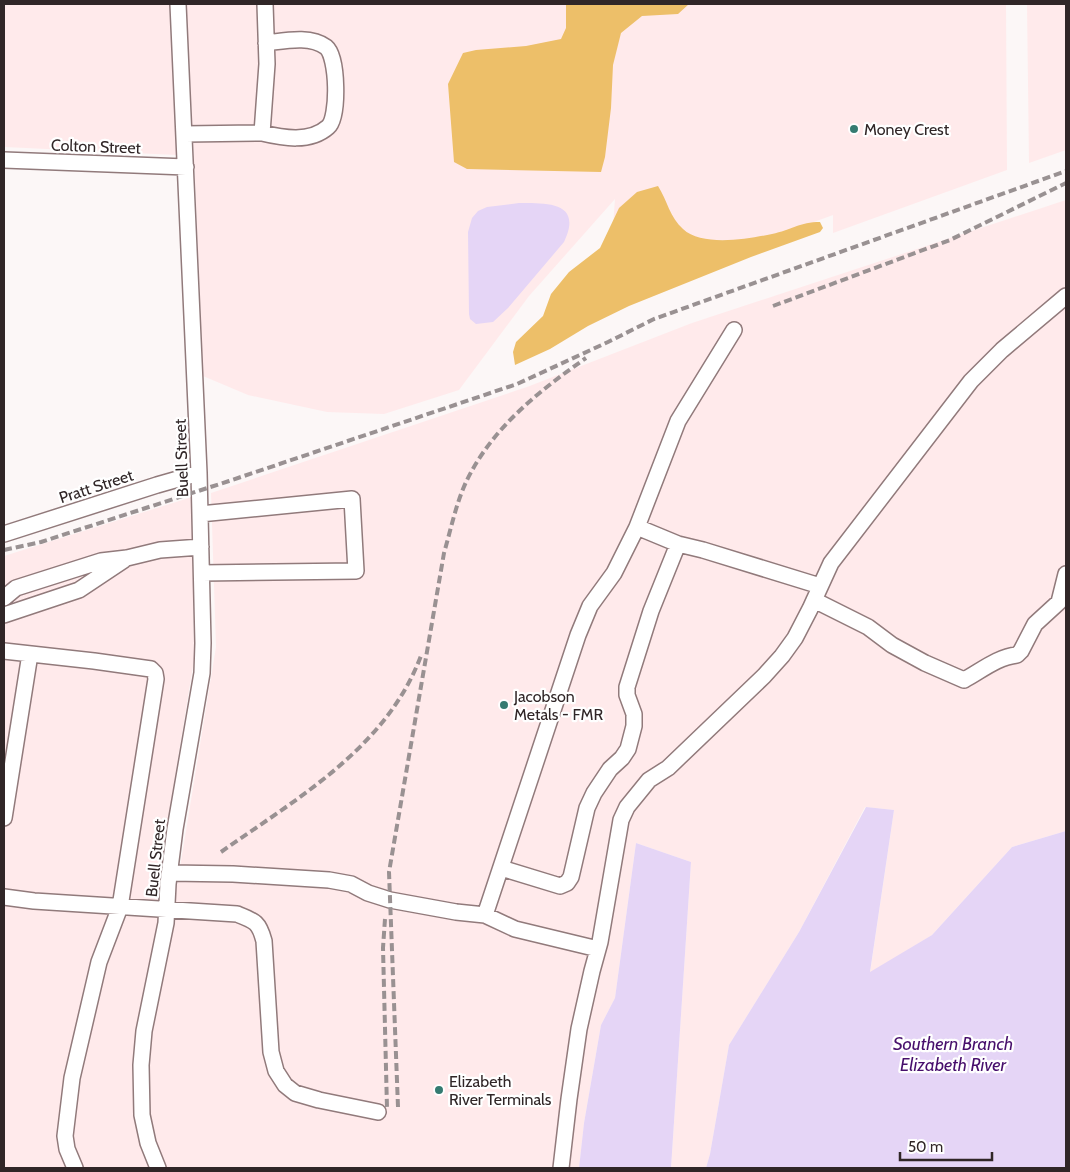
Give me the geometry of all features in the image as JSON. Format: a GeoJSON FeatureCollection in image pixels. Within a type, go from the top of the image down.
{"type":"FeatureCollection","features":[{"type":"Feature","properties":{"kind":"street","name":"Buell Street"},"geometry":{"type":"LineString","coordinates":[[158,1168],[148,1143],[142,1115],[140,1065],[144,1031],[168,909],[170,873],[202,673],[203,643],[199,473],[178,4]]}},
{"type":"Feature","properties":{"kind":"street"},"geometry":{"type":"LineString","coordinates":[[262,133],[267,64],[264,4]]}},
{"type":"Feature","properties":{"kind":"street"},"geometry":{"type":"LineString","coordinates":[[185,134],[262,133],[283,138],[303,137],[316,135],[330,126],[334,116],[336,78],[333,57],[327,48],[317,43],[294,40],[266,43]]}},
{"type":"Feature","properties":{"kind":"street","name":"Colton Street"},"geometry":{"type":"LineString","coordinates":[[4,160],[186,167]]}},
{"type":"Feature","properties":{"kind":"street"},"geometry":{"type":"LineString","coordinates":[[561,1168],[579,1029],[598,949],[621,820],[627,807],[650,780],[668,768],[770,670],[795,638],[831,563],[842,547],[971,380],[1002,350],[1066,296]]}},
{"type":"Feature","properties":{"kind":"street"},"geometry":{"type":"LineString","coordinates":[[485,915],[578,635],[590,606],[614,574],[637,527],[678,421],[734,330]]}},
{"type":"Feature","properties":{"kind":"street","name":"Pratt Street"},"geometry":{"type":"LineString","coordinates":[[4,534],[199,473]]}},
{"type":"Feature","properties":{"kind":"street"},"geometry":{"type":"LineString","coordinates":[[200,514],[352,499],[356,571],[202,573]]}},
{"type":"Feature","properties":{"kind":"street"},"geometry":{"type":"LineString","coordinates":[[637,527],[678,544],[703,550],[817,593],[892,645],[964,680],[976,674],[988,664],[1017,655],[1035,624],[1059,602],[1066,574]]}},
{"type":"Feature","properties":{"kind":"street"},"geometry":{"type":"LineString","coordinates":[[501,868],[560,886],[567,883],[571,877],[587,808],[594,793],[610,769],[622,758],[628,749],[634,726],[634,714],[627,695],[627,687],[651,611],[678,544]]}},
{"type":"Feature","properties":{"kind":"street"},"geometry":{"type":"LineString","coordinates":[[4,598],[16,588],[101,560],[127,558],[160,550],[201,548]]}},
{"type":"Feature","properties":{"kind":"street"},"geometry":{"type":"LineString","coordinates":[[4,616],[79,590],[127,558]]}},
{"type":"Feature","properties":{"kind":"street"},"geometry":{"type":"LineString","coordinates":[[4,651],[151,669],[155,673],[156,679],[120,907],[99,962],[72,1078],[65,1136],[67,1149],[75,1168]]}},
{"type":"Feature","properties":{"kind":"street"},"geometry":{"type":"LineString","coordinates":[[4,818],[30,654]]}},
{"type":"Feature","properties":{"kind":"street"},"geometry":{"type":"LineString","coordinates":[[170,873],[233,874],[330,880],[351,884],[368,893],[390,900],[456,912],[485,915],[515,929],[598,949]]}},
{"type":"Feature","properties":{"kind":"street"},"geometry":{"type":"LineString","coordinates":[[4,897],[34,901],[237,914],[255,921],[261,928],[264,941],[271,1052],[276,1071],[285,1085],[295,1093],[319,1100],[378,1112]]}},
{"type":"Feature","properties":{"kind":"shaded area"},"geometry":{"type":"Polygon","coordinates":[[[4,4],[169,4],[177,155],[4,147],[4,4]]]}},
{"type":"Feature","properties":{"kind":"shaded area"},"geometry":{"type":"Polygon","coordinates":[[[186,4],[1006,4],[1007,170],[833,233],[833,215],[691,267],[609,280],[615,199],[529,296],[459,390],[384,414],[327,412],[248,395],[203,376],[186,4]]]}},
{"type":"Feature","properties":{"kind":"shaded area"},"geometry":{"type":"Polygon","coordinates":[[[566,4],[689,4],[678,14],[642,16],[621,33],[613,65],[611,108],[605,157],[601,172],[467,169],[454,162],[448,84],[463,53],[476,50],[526,46],[561,39],[566,28],[566,4]]]}},
{"type":"Feature","properties":{"kind":"shaded area"},"geometry":{"type":"Polygon","coordinates":[[[1027,4],[1066,4],[1066,150],[1029,163],[1027,4]]]}},
{"type":"Feature","properties":{"kind":"shaded area"},"geometry":{"type":"Polygon","coordinates":[[[658,186],[679,225],[691,235],[702,238],[726,240],[751,238],[813,222],[820,222],[823,228],[820,232],[751,257],[629,306],[588,326],[550,349],[515,365],[513,352],[516,342],[543,316],[551,294],[569,272],[600,248],[619,208],[637,192],[658,186]]]}},
{"type":"Feature","properties":{"kind":"shaded area"},"geometry":{"type":"Polygon","coordinates":[[[1066,200],[1066,831],[1012,847],[932,935],[870,973],[894,810],[865,807],[799,932],[729,1045],[706,1168],[671,1168],[691,862],[636,843],[615,998],[601,1025],[584,1123],[579,1168],[4,1168],[4,556],[192,497],[194,660],[155,899],[167,900],[176,892],[216,647],[211,493],[527,387],[692,323],[1066,200]]]}},
{"type":"Feature","properties":{"kind":"water"},"geometry":{"type":"Polygon","coordinates":[[[519,203],[541,203],[559,208],[566,212],[569,219],[569,229],[564,242],[508,308],[493,322],[476,324],[470,319],[469,314],[468,232],[472,218],[478,211],[487,207],[519,203]]]}},
{"type":"Feature","properties":{"kind":"water","name":"Southern Branch Elizabeth River"},"geometry":{"type":"Polygon","coordinates":[[[866,807],[894,810],[870,972],[932,935],[1012,847],[1066,831],[1066,1168],[706,1168],[729,1045],[799,932],[866,807]]]}},
{"type":"Feature","properties":{"kind":"water"},"geometry":{"type":"Polygon","coordinates":[[[636,843],[691,862],[671,1168],[579,1168],[584,1123],[601,1025],[615,998],[636,843]]]}},
{"type":"Feature","properties":{"kind":"railway"},"geometry":{"type":"LineString","coordinates":[[4,550],[41,542],[517,384],[654,319],[1066,171]]}},
{"type":"Feature","properties":{"kind":"railway"},"geometry":{"type":"LineString","coordinates":[[773,306],[950,240],[1066,183]]}},
{"type":"Feature","properties":{"kind":"railway"},"geometry":{"type":"LineString","coordinates":[[398,1107],[389,872],[444,553],[463,489],[490,443],[535,397],[586,358]]}},
{"type":"Feature","properties":{"kind":"railway"},"geometry":{"type":"LineString","coordinates":[[221,852],[310,790],[364,743],[387,716],[407,686],[422,653]]}},
{"type":"Feature","properties":{"kind":"railway"},"geometry":{"type":"LineString","coordinates":[[385,919],[383,948],[387,1108]]}},
{"type":"Feature","properties":{"kind":"place","name":"Money Crest"},"geometry":{"type":"Point","coordinates":[854,129]}},
{"type":"Feature","properties":{"kind":"place","name":"Jacobson Metals - FMR"},"geometry":{"type":"Point","coordinates":[504,705]}},
{"type":"Feature","properties":{"kind":"place","name":"Elizabeth River Terminals"},"geometry":{"type":"Point","coordinates":[439,1090]}}]}
